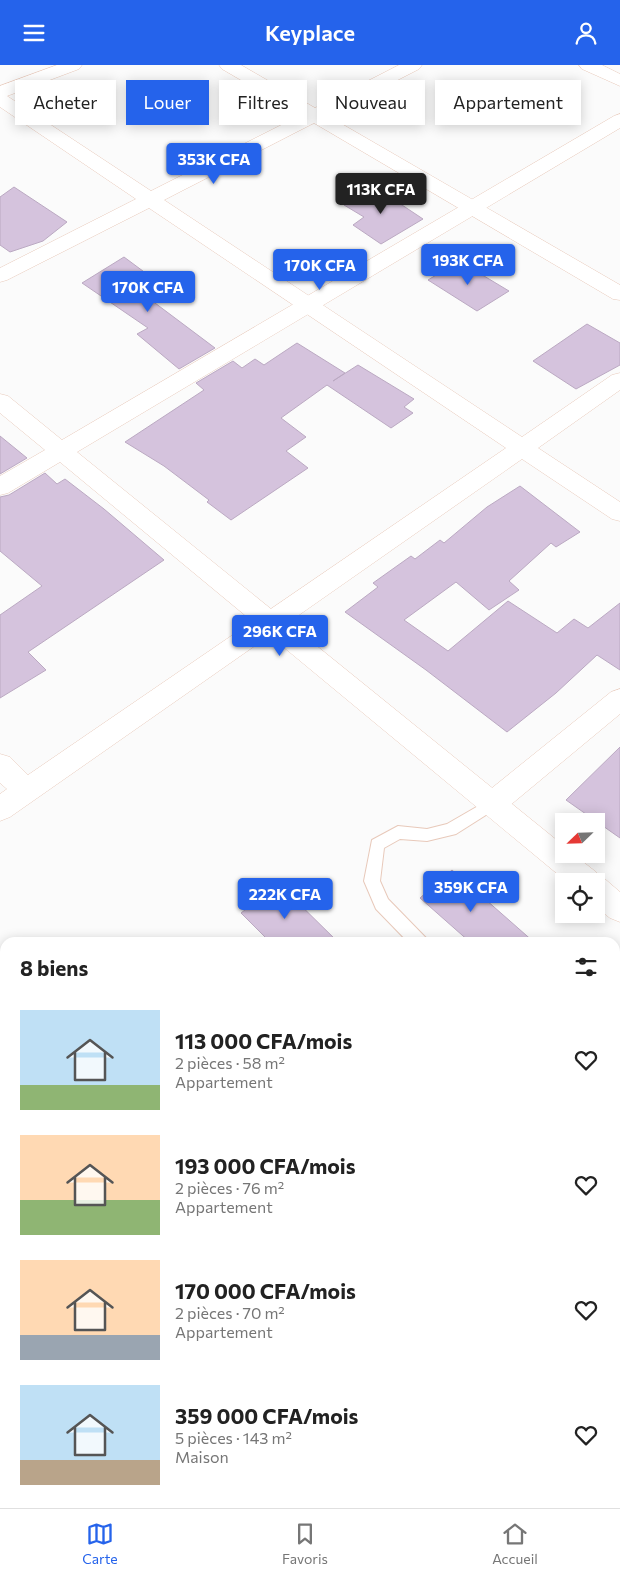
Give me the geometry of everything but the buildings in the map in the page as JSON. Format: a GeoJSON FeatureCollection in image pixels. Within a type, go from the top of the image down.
{"type":"FeatureCollection","features":[{"type":"Feature","properties":{"kind":"street"},"geometry":{"type":"LineString","coordinates":[[0,91],[73,65]]}},
{"type":"Feature","properties":{"kind":"street"},"geometry":{"type":"LineString","coordinates":[[228,65],[620,294]]}},
{"type":"Feature","properties":{"kind":"street"},"geometry":{"type":"LineString","coordinates":[[0,275],[413,65]]}},
{"type":"Feature","properties":{"kind":"street"},"geometry":{"type":"LineString","coordinates":[[588,65],[620,81]]}},
{"type":"Feature","properties":{"kind":"street"},"geometry":{"type":"LineString","coordinates":[[0,99],[620,513]]}},
{"type":"Feature","properties":{"kind":"street"},"geometry":{"type":"LineString","coordinates":[[0,487],[620,120]]}},
{"type":"Feature","properties":{"kind":"street"},"geometry":{"type":"LineString","coordinates":[[0,809],[620,380]]}},
{"type":"Feature","properties":{"kind":"street"},"geometry":{"type":"LineString","coordinates":[[0,401],[576,873]]}},
{"type":"Feature","properties":{"kind":"street"},"geometry":{"type":"LineString","coordinates":[[492,804],[620,699]]}},
{"type":"Feature","properties":{"kind":"street"},"geometry":{"type":"LineString","coordinates":[[0,765],[26,791]]}},
{"type":"Feature","properties":{"kind":"street"},"geometry":{"type":"LineString","coordinates":[[605,896],[620,909]]}},
{"type":"Feature","properties":{"kind":"lane"},"geometry":{"type":"LineString","coordinates":[[414,937],[382,904],[372,881],[377,845],[398,833],[427,835],[452,829],[492,804]]}}]}
